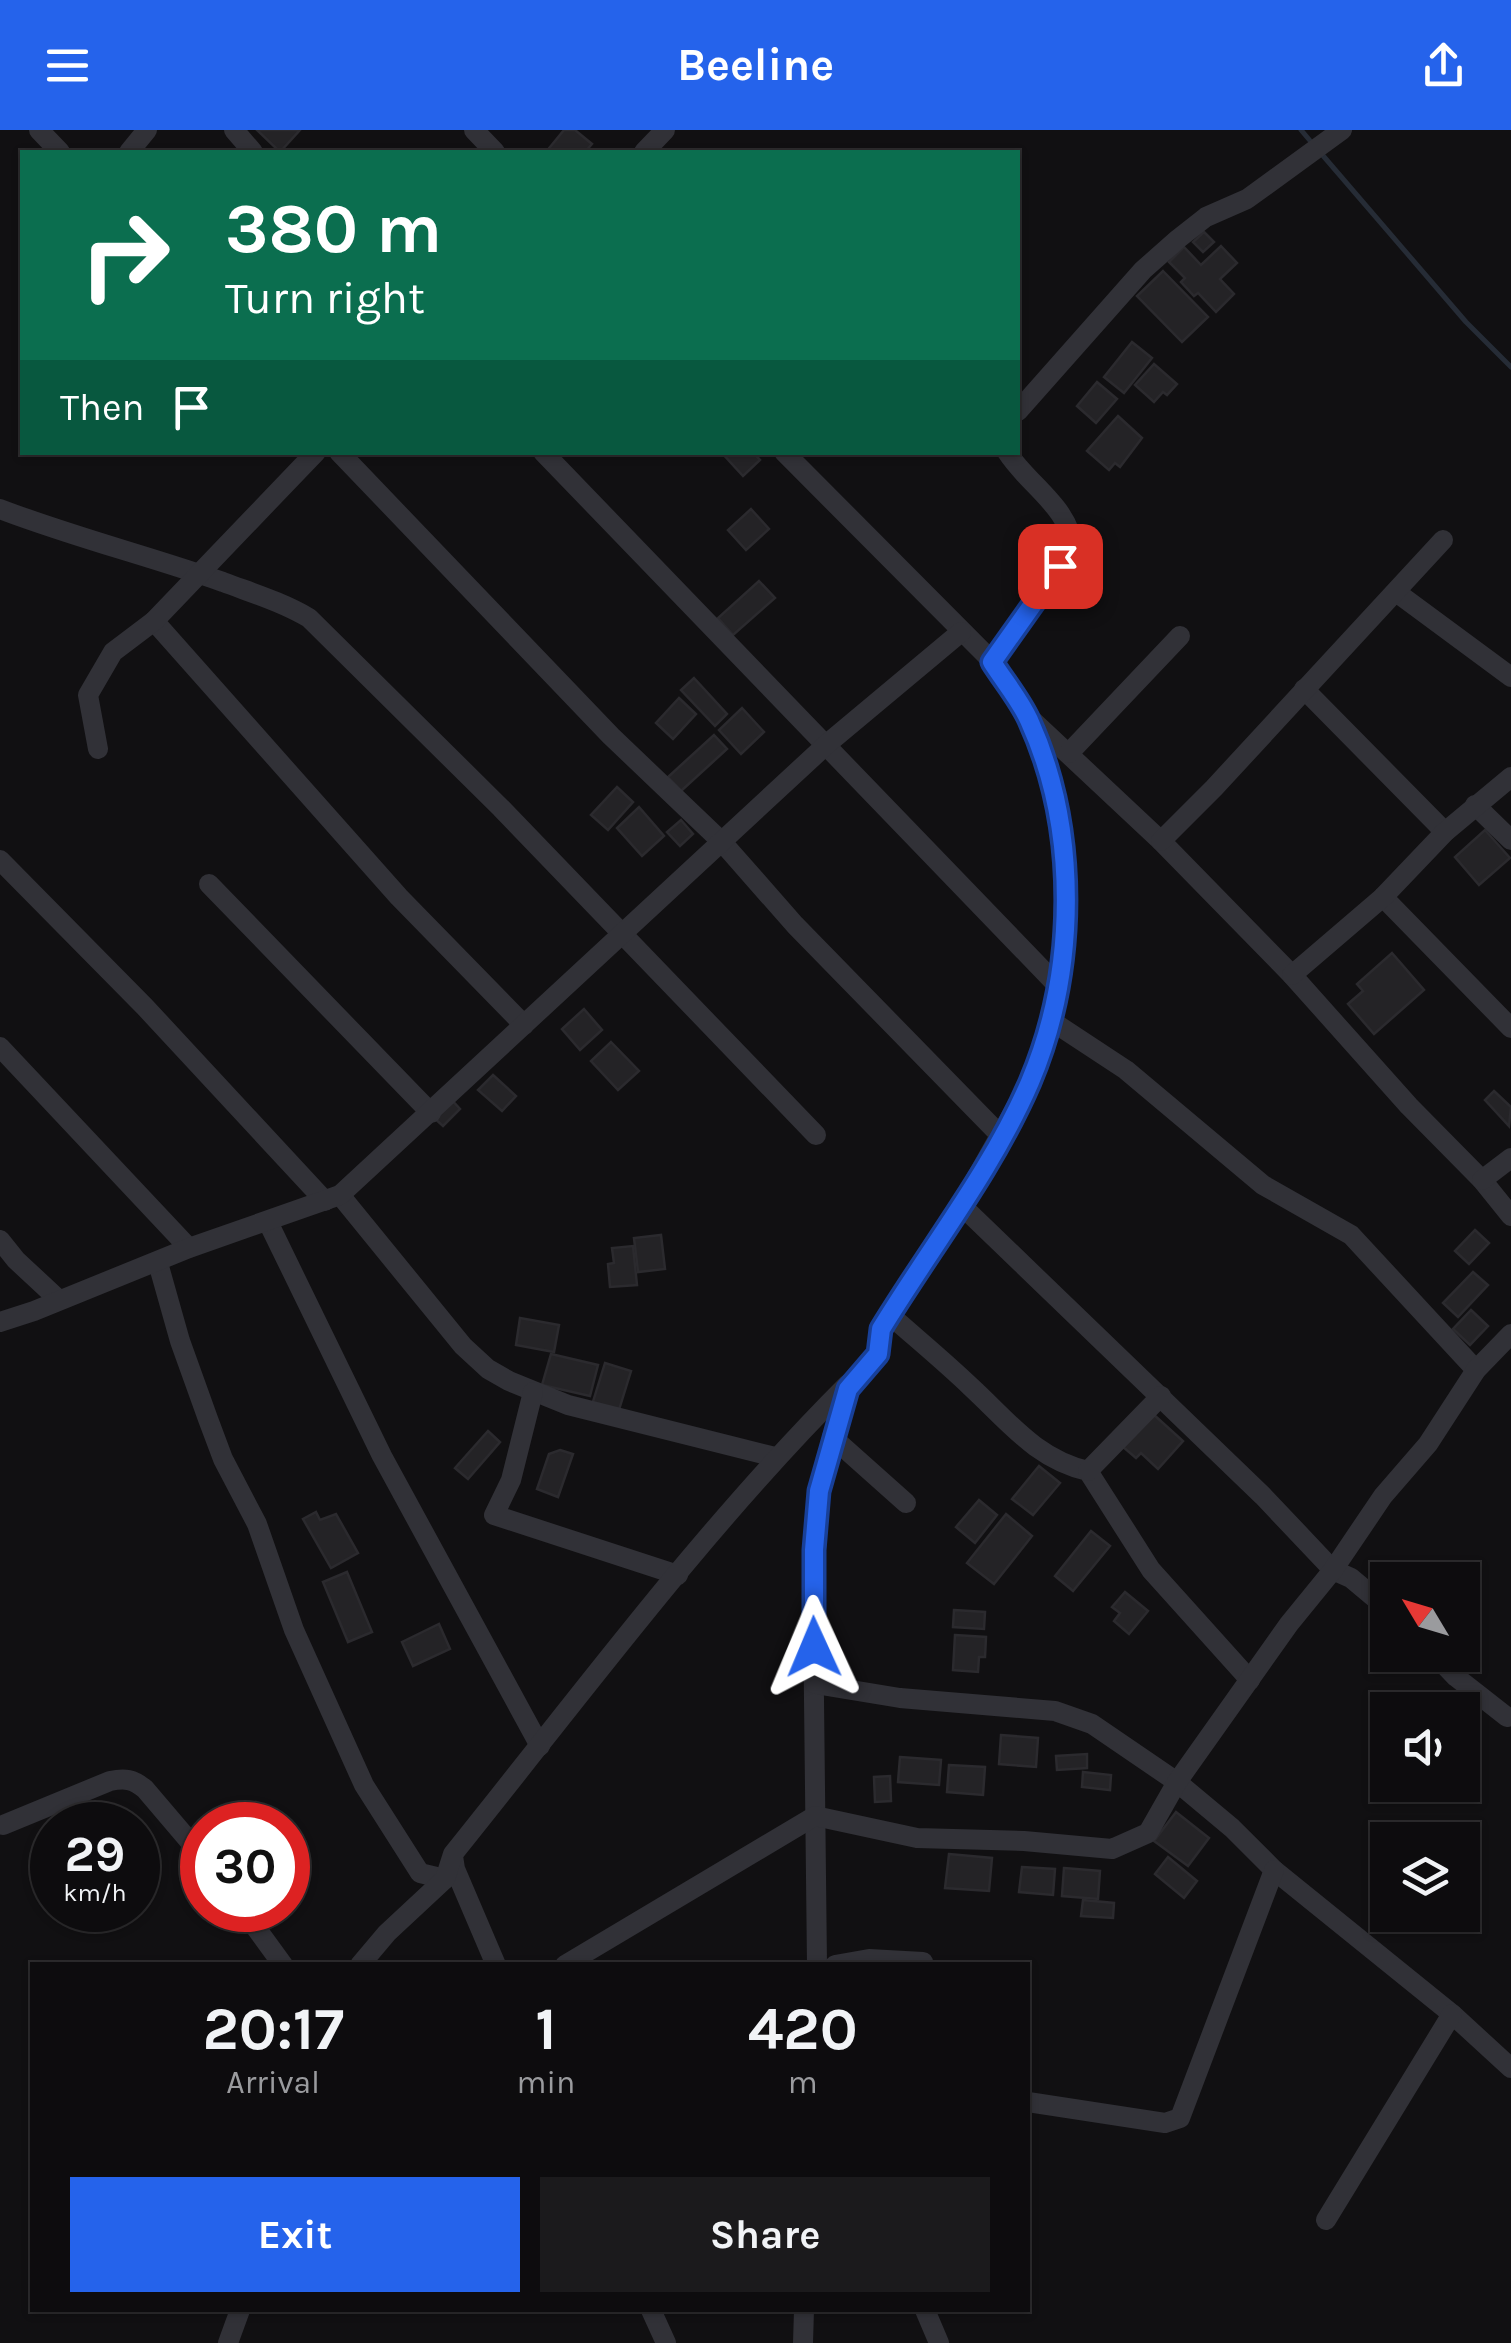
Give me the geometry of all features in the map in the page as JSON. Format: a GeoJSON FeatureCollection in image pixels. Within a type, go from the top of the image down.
{"type":"FeatureCollection","features":[{"type":"Feature","properties":{"kind":"street"},"geometry":{"type":"LineString","coordinates":[[39,130],[58,150]]}},
{"type":"Feature","properties":{"kind":"street"},"geometry":{"type":"LineString","coordinates":[[131,150],[147,130]]}},
{"type":"Feature","properties":{"kind":"street"},"geometry":{"type":"LineString","coordinates":[[234,130],[251,150]]}},
{"type":"Feature","properties":{"kind":"street"},"geometry":{"type":"LineString","coordinates":[[474,130],[493,150]]}},
{"type":"Feature","properties":{"kind":"street"},"geometry":{"type":"LineString","coordinates":[[646,150],[664,130]]}},
{"type":"Feature","properties":{"kind":"street"},"geometry":{"type":"LineString","coordinates":[[1020,409],[1143,270],[1206,217],[1247,200],[1335,136]]}},
{"type":"Feature","properties":{"kind":"street"},"geometry":{"type":"LineString","coordinates":[[98,749],[88,695],[113,652],[154,621],[313,455]]}},
{"type":"Feature","properties":{"kind":"street"},"geometry":{"type":"LineString","coordinates":[[342,455],[611,736],[722,842],[794,925],[1002,1137]]}},
{"type":"Feature","properties":{"kind":"street"},"geometry":{"type":"LineString","coordinates":[[547,455],[1058,986]]}},
{"type":"Feature","properties":{"kind":"street"},"geometry":{"type":"LineString","coordinates":[[787,455],[992,662],[1028,716],[1046,761],[1058,810],[1065,880],[1053,1022],[1029,1084],[961,1205],[881,1329],[878,1354],[848,1389],[819,1491],[814,1550],[817,1962]]}},
{"type":"Feature","properties":{"kind":"street"},"geometry":{"type":"LineString","coordinates":[[992,662],[1073,549],[1072,532],[1064,518],[1010,455]]}},
{"type":"Feature","properties":{"kind":"street"},"geometry":{"type":"LineString","coordinates":[[0,509],[273,600],[309,618],[501,808],[816,1135]]}},
{"type":"Feature","properties":{"kind":"street"},"geometry":{"type":"LineString","coordinates":[[1160,841],[1214,788],[1442,540]]}},
{"type":"Feature","properties":{"kind":"street"},"geometry":{"type":"LineString","coordinates":[[1396,592],[1511,677]]}},
{"type":"Feature","properties":{"kind":"street"},"geometry":{"type":"LineString","coordinates":[[154,621],[399,897],[524,1025]]}},
{"type":"Feature","properties":{"kind":"street"},"geometry":{"type":"LineString","coordinates":[[0,1322],[189,1248],[332,1198],[431,1113],[827,744],[960,632]]}},
{"type":"Feature","properties":{"kind":"street"},"geometry":{"type":"LineString","coordinates":[[1069,754],[1180,636]]}},
{"type":"Feature","properties":{"kind":"street"},"geometry":{"type":"LineString","coordinates":[[1304,689],[1444,832]]}},
{"type":"Feature","properties":{"kind":"street"},"geometry":{"type":"LineString","coordinates":[[1028,716],[1160,841],[1292,976],[1511,1216]]}},
{"type":"Feature","properties":{"kind":"street"},"geometry":{"type":"LineString","coordinates":[[1292,976],[1383,896],[1444,832],[1511,777]]}},
{"type":"Feature","properties":{"kind":"street"},"geometry":{"type":"LineString","coordinates":[[1475,805],[1511,840]]}},
{"type":"Feature","properties":{"kind":"street"},"geometry":{"type":"LineString","coordinates":[[0,860],[332,1198],[488,1369],[533,1392],[568,1404],[775,1457]]}},
{"type":"Feature","properties":{"kind":"street"},"geometry":{"type":"LineString","coordinates":[[209,884],[431,1113]]}},
{"type":"Feature","properties":{"kind":"street"},"geometry":{"type":"LineString","coordinates":[[1383,896],[1511,1028]]}},
{"type":"Feature","properties":{"kind":"street"},"geometry":{"type":"LineString","coordinates":[[1053,1022],[1126,1070],[1263,1185],[1350,1235],[1476,1370]]}},
{"type":"Feature","properties":{"kind":"street"},"geometry":{"type":"LineString","coordinates":[[0,1047],[189,1248]]}},
{"type":"Feature","properties":{"kind":"street"},"geometry":{"type":"LineString","coordinates":[[1482,1180],[1511,1158]]}},
{"type":"Feature","properties":{"kind":"street"},"geometry":{"type":"LineString","coordinates":[[961,1205],[1161,1396],[1333,1570],[1370,1593]]}},
{"type":"Feature","properties":{"kind":"street"},"geometry":{"type":"LineString","coordinates":[[268,1222],[382,1456],[540,1746]]}},
{"type":"Feature","properties":{"kind":"street"},"geometry":{"type":"LineString","coordinates":[[0,1240],[59,1300]]}},
{"type":"Feature","properties":{"kind":"street"},"geometry":{"type":"LineString","coordinates":[[158,1262],[180,1341],[223,1458],[257,1524],[294,1630],[364,1785],[420,1873],[445,1879]]}},
{"type":"Feature","properties":{"kind":"street"},"geometry":{"type":"LineString","coordinates":[[890,1315],[1034,1448],[1066,1466],[1088,1471],[1150,1570],[1250,1680]]}},
{"type":"Feature","properties":{"kind":"street"},"geometry":{"type":"LineString","coordinates":[[570,1962],[815,1816],[917,1838],[1024,1840],[1112,1849],[1148,1833],[1177,1782],[1289,1624],[1333,1570],[1384,1496],[1428,1444],[1476,1370],[1511,1334]]}},
{"type":"Feature","properties":{"kind":"street"},"geometry":{"type":"LineString","coordinates":[[363,1962],[445,1879],[453,1854],[775,1457],[878,1354]]}},
{"type":"Feature","properties":{"kind":"street"},"geometry":{"type":"LineString","coordinates":[[533,1392],[511,1480],[494,1515],[678,1574]]}},
{"type":"Feature","properties":{"kind":"street"},"geometry":{"type":"LineString","coordinates":[[1088,1471],[1161,1396]]}},
{"type":"Feature","properties":{"kind":"street"},"geometry":{"type":"LineString","coordinates":[[832,1437],[906,1504]]}},
{"type":"Feature","properties":{"kind":"street"},"geometry":{"type":"LineString","coordinates":[[1451,1672],[1508,1717]]}},
{"type":"Feature","properties":{"kind":"street"},"geometry":{"type":"LineString","coordinates":[[815,1684],[900,1698],[1054,1711],[1092,1724],[1177,1782],[1274,1870],[1452,2014],[1511,2068]]}},
{"type":"Feature","properties":{"kind":"street"},"geometry":{"type":"LineString","coordinates":[[4,1825],[123,1779],[144,1789],[180,1831]]}},
{"type":"Feature","properties":{"kind":"street"},"geometry":{"type":"LineString","coordinates":[[453,1854],[455,1868],[495,1962]]}},
{"type":"Feature","properties":{"kind":"street"},"geometry":{"type":"LineString","coordinates":[[1030,2102],[1164,2123],[1180,2118],[1274,1870]]}},
{"type":"Feature","properties":{"kind":"street"},"geometry":{"type":"LineString","coordinates":[[259,1932],[280,1962]]}},
{"type":"Feature","properties":{"kind":"street"},"geometry":{"type":"LineString","coordinates":[[855,1962],[923,1962]]}},
{"type":"Feature","properties":{"kind":"street"},"geometry":{"type":"LineString","coordinates":[[1326,2220],[1452,2014]]}},
{"type":"Feature","properties":{"kind":"street"},"geometry":{"type":"LineString","coordinates":[[228,2343],[239,2312]]}},
{"type":"Feature","properties":{"kind":"street"},"geometry":{"type":"LineString","coordinates":[[652,2312],[666,2343]]}},
{"type":"Feature","properties":{"kind":"street"},"geometry":{"type":"LineString","coordinates":[[803,2343],[804,2312]]}},
{"type":"Feature","properties":{"kind":"street"},"geometry":{"type":"LineString","coordinates":[[926,2312],[939,2343]]}},
{"type":"Feature","properties":{"kind":"building"},"geometry":{"type":"Polygon","coordinates":[[[257,130],[300,130],[282,150],[257,130]]]}},
{"type":"Feature","properties":{"kind":"building"},"geometry":{"type":"Polygon","coordinates":[[[564,130],[575,130],[592,144],[587,150],[548,150],[564,130]]]}},
{"type":"Feature","properties":{"kind":"building"},"geometry":{"type":"Polygon","coordinates":[[[1204,232],[1214,242],[1203,252],[1193,242],[1204,232]]]}},
{"type":"Feature","properties":{"kind":"building"},"geometry":{"type":"Polygon","coordinates":[[[1221,246],[1237,263],[1220,279],[1234,294],[1216,312],[1198,293],[1194,296],[1181,282],[1185,278],[1169,262],[1184,247],[1201,265],[1221,246]]]}},
{"type":"Feature","properties":{"kind":"building"},"geometry":{"type":"Polygon","coordinates":[[[1163,271],[1208,317],[1182,342],[1137,296],[1163,271]]]}},
{"type":"Feature","properties":{"kind":"building"},"geometry":{"type":"Polygon","coordinates":[[[1132,342],[1152,358],[1124,393],[1104,377],[1132,342]]]}},
{"type":"Feature","properties":{"kind":"building"},"geometry":{"type":"Polygon","coordinates":[[[1154,364],[1177,384],[1154,402],[1135,385],[1154,364]]]}},
{"type":"Feature","properties":{"kind":"building"},"geometry":{"type":"Polygon","coordinates":[[[1097,382],[1117,399],[1096,423],[1077,406],[1097,382]]]}},
{"type":"Feature","properties":{"kind":"building"},"geometry":{"type":"Polygon","coordinates":[[[1118,416],[1142,438],[1120,467],[1115,463],[1109,470],[1087,451],[1118,416]]]}},
{"type":"Feature","properties":{"kind":"building"},"geometry":{"type":"Polygon","coordinates":[[[724,455],[756,455],[760,460],[743,476],[724,455]]]}},
{"type":"Feature","properties":{"kind":"building"},"geometry":{"type":"Polygon","coordinates":[[[751,509],[769,529],[746,550],[728,530],[751,509]]]}},
{"type":"Feature","properties":{"kind":"building"},"geometry":{"type":"Polygon","coordinates":[[[759,581],[775,598],[733,635],[718,618],[759,581]]]}},
{"type":"Feature","properties":{"kind":"building"},"geometry":{"type":"Polygon","coordinates":[[[694,678],[727,714],[715,726],[681,690],[694,678]]]}},
{"type":"Feature","properties":{"kind":"building"},"geometry":{"type":"Polygon","coordinates":[[[679,698],[696,714],[673,739],[656,723],[679,698]]]}},
{"type":"Feature","properties":{"kind":"building"},"geometry":{"type":"Polygon","coordinates":[[[742,708],[764,732],[741,754],[719,730],[742,708]]]}},
{"type":"Feature","properties":{"kind":"building"},"geometry":{"type":"Polygon","coordinates":[[[714,735],[727,749],[681,791],[668,777],[714,735]]]}},
{"type":"Feature","properties":{"kind":"building"},"geometry":{"type":"Polygon","coordinates":[[[617,787],[633,802],[608,830],[591,815],[617,787]]]}},
{"type":"Feature","properties":{"kind":"building"},"geometry":{"type":"Polygon","coordinates":[[[639,807],[664,836],[642,856],[617,828],[639,807]]]}},
{"type":"Feature","properties":{"kind":"building"},"geometry":{"type":"Polygon","coordinates":[[[681,820],[693,834],[680,846],[667,832],[681,820]]]}},
{"type":"Feature","properties":{"kind":"building"},"geometry":{"type":"Polygon","coordinates":[[[1485,830],[1510,858],[1479,885],[1455,857],[1485,830]]]}},
{"type":"Feature","properties":{"kind":"building"},"geometry":{"type":"Polygon","coordinates":[[[1392,953],[1424,990],[1374,1034],[1348,1004],[1363,991],[1357,984],[1392,953]]]}},
{"type":"Feature","properties":{"kind":"building"},"geometry":{"type":"Polygon","coordinates":[[[584,1009],[602,1030],[580,1050],[562,1029],[584,1009]]]}},
{"type":"Feature","properties":{"kind":"building"},"geometry":{"type":"Polygon","coordinates":[[[611,1042],[639,1071],[618,1090],[591,1061],[611,1042]]]}},
{"type":"Feature","properties":{"kind":"building"},"geometry":{"type":"Polygon","coordinates":[[[493,1075],[516,1096],[502,1111],[478,1090],[493,1075]]]}},
{"type":"Feature","properties":{"kind":"building"},"geometry":{"type":"Polygon","coordinates":[[[1494,1091],[1511,1107],[1509,1126],[1485,1100],[1494,1091]]]}},
{"type":"Feature","properties":{"kind":"building"},"geometry":{"type":"Polygon","coordinates":[[[450,1098],[460,1109],[443,1126],[432,1116],[450,1098]]]}},
{"type":"Feature","properties":{"kind":"building"},"geometry":{"type":"Polygon","coordinates":[[[1475,1230],[1489,1243],[1469,1264],[1455,1251],[1475,1230]]]}},
{"type":"Feature","properties":{"kind":"building"},"geometry":{"type":"Polygon","coordinates":[[[661,1235],[665,1269],[638,1272],[634,1238],[661,1235]]]}},
{"type":"Feature","properties":{"kind":"building"},"geometry":{"type":"Polygon","coordinates":[[[633,1246],[637,1285],[610,1287],[608,1264],[614,1263],[612,1248],[633,1246]]]}},
{"type":"Feature","properties":{"kind":"building"},"geometry":{"type":"Polygon","coordinates":[[[1473,1272],[1488,1285],[1458,1317],[1443,1303],[1473,1272]]]}},
{"type":"Feature","properties":{"kind":"building"},"geometry":{"type":"Polygon","coordinates":[[[1471,1310],[1488,1326],[1470,1345],[1453,1329],[1471,1310]]]}},
{"type":"Feature","properties":{"kind":"building"},"geometry":{"type":"Polygon","coordinates":[[[520,1318],[559,1325],[554,1352],[516,1345],[520,1318]]]}},
{"type":"Feature","properties":{"kind":"building"},"geometry":{"type":"Polygon","coordinates":[[[551,1354],[598,1365],[590,1396],[542,1385],[551,1354]]]}},
{"type":"Feature","properties":{"kind":"building"},"geometry":{"type":"Polygon","coordinates":[[[605,1363],[631,1371],[618,1413],[592,1405],[605,1363]]]}},
{"type":"Feature","properties":{"kind":"building"},"geometry":{"type":"Polygon","coordinates":[[[1153,1414],[1183,1441],[1158,1469],[1141,1453],[1136,1458],[1123,1447],[1153,1414]]]}},
{"type":"Feature","properties":{"kind":"building"},"geometry":{"type":"Polygon","coordinates":[[[488,1431],[500,1442],[468,1479],[455,1468],[488,1431]]]}},
{"type":"Feature","properties":{"kind":"building"},"geometry":{"type":"Polygon","coordinates":[[[560,1450],[573,1454],[558,1497],[537,1489],[549,1454],[560,1450]]]}},
{"type":"Feature","properties":{"kind":"building"},"geometry":{"type":"Polygon","coordinates":[[[1039,1466],[1060,1483],[1033,1515],[1012,1499],[1039,1466]]]}},
{"type":"Feature","properties":{"kind":"building"},"geometry":{"type":"Polygon","coordinates":[[[979,1500],[997,1515],[975,1543],[956,1527],[979,1500]]]}},
{"type":"Feature","properties":{"kind":"building"},"geometry":{"type":"Polygon","coordinates":[[[316,1512],[320,1520],[336,1514],[358,1553],[331,1568],[303,1519],[316,1512]]]}},
{"type":"Feature","properties":{"kind":"building"},"geometry":{"type":"Polygon","coordinates":[[[1006,1514],[1032,1536],[994,1584],[967,1563],[1006,1514]]]}},
{"type":"Feature","properties":{"kind":"building"},"geometry":{"type":"Polygon","coordinates":[[[1091,1531],[1110,1546],[1073,1591],[1055,1576],[1091,1531]]]}},
{"type":"Feature","properties":{"kind":"building"},"geometry":{"type":"Polygon","coordinates":[[[347,1572],[372,1632],[348,1642],[323,1582],[347,1572]]]}},
{"type":"Feature","properties":{"kind":"building"},"geometry":{"type":"Polygon","coordinates":[[[1125,1592],[1148,1611],[1129,1634],[1114,1621],[1120,1613],[1112,1607],[1125,1592]]]}},
{"type":"Feature","properties":{"kind":"building"},"geometry":{"type":"Polygon","coordinates":[[[954,1610],[985,1612],[984,1629],[953,1627],[954,1610]]]}},
{"type":"Feature","properties":{"kind":"building"},"geometry":{"type":"Polygon","coordinates":[[[439,1624],[450,1649],[413,1666],[402,1642],[439,1624]]]}},
{"type":"Feature","properties":{"kind":"building"},"geometry":{"type":"Polygon","coordinates":[[[955,1635],[986,1637],[985,1657],[979,1657],[978,1672],[953,1670],[955,1635]]]}},
{"type":"Feature","properties":{"kind":"building"},"geometry":{"type":"Polygon","coordinates":[[[1001,1735],[1038,1738],[1036,1767],[999,1764],[1001,1735]]]}},
{"type":"Feature","properties":{"kind":"building"},"geometry":{"type":"Polygon","coordinates":[[[1087,1754],[1087,1768],[1057,1770],[1056,1756],[1087,1754]]]}},
{"type":"Feature","properties":{"kind":"building"},"geometry":{"type":"Polygon","coordinates":[[[900,1757],[941,1760],[939,1785],[898,1782],[900,1757]]]}},
{"type":"Feature","properties":{"kind":"building"},"geometry":{"type":"Polygon","coordinates":[[[949,1765],[985,1767],[983,1795],[947,1792],[949,1765]]]}},
{"type":"Feature","properties":{"kind":"building"},"geometry":{"type":"Polygon","coordinates":[[[1083,1772],[1111,1775],[1110,1790],[1082,1787],[1083,1772]]]}},
{"type":"Feature","properties":{"kind":"building"},"geometry":{"type":"Polygon","coordinates":[[[890,1776],[891,1801],[875,1802],[874,1777],[890,1776]]]}},
{"type":"Feature","properties":{"kind":"building"},"geometry":{"type":"Polygon","coordinates":[[[1176,1812],[1209,1838],[1188,1866],[1154,1841],[1176,1812]]]}},
{"type":"Feature","properties":{"kind":"building"},"geometry":{"type":"Polygon","coordinates":[[[949,1854],[992,1858],[989,1891],[945,1888],[949,1854]]]}},
{"type":"Feature","properties":{"kind":"building"},"geometry":{"type":"Polygon","coordinates":[[[1168,1857],[1197,1881],[1184,1898],[1155,1874],[1168,1857]]]}},
{"type":"Feature","properties":{"kind":"building"},"geometry":{"type":"Polygon","coordinates":[[[1022,1867],[1055,1869],[1053,1895],[1019,1892],[1022,1867]]]}},
{"type":"Feature","properties":{"kind":"building"},"geometry":{"type":"Polygon","coordinates":[[[1064,1868],[1100,1871],[1098,1899],[1062,1896],[1064,1868]]]}},
{"type":"Feature","properties":{"kind":"building"},"geometry":{"type":"Polygon","coordinates":[[[1083,1900],[1114,1903],[1113,1918],[1081,1916],[1083,1900]]]}},
{"type":"Feature","properties":{"kind":"waterway"},"geometry":{"type":"LineString","coordinates":[[1301,130],[1312,143]]}},
{"type":"Feature","properties":{"kind":"waterway"},"geometry":{"type":"LineString","coordinates":[[1319,151],[1466,322],[1511,367]]}},
{"type":"Feature","properties":{"kind":"route"},"geometry":{"type":"LineString","coordinates":[[814,1647],[814,1550],[819,1491],[848,1389],[878,1354],[881,1329],[1002,1137],[1029,1084],[1053,1022],[1065,880],[1058,810],[1046,761],[1028,716],[992,662],[1060,566]]}}]}
